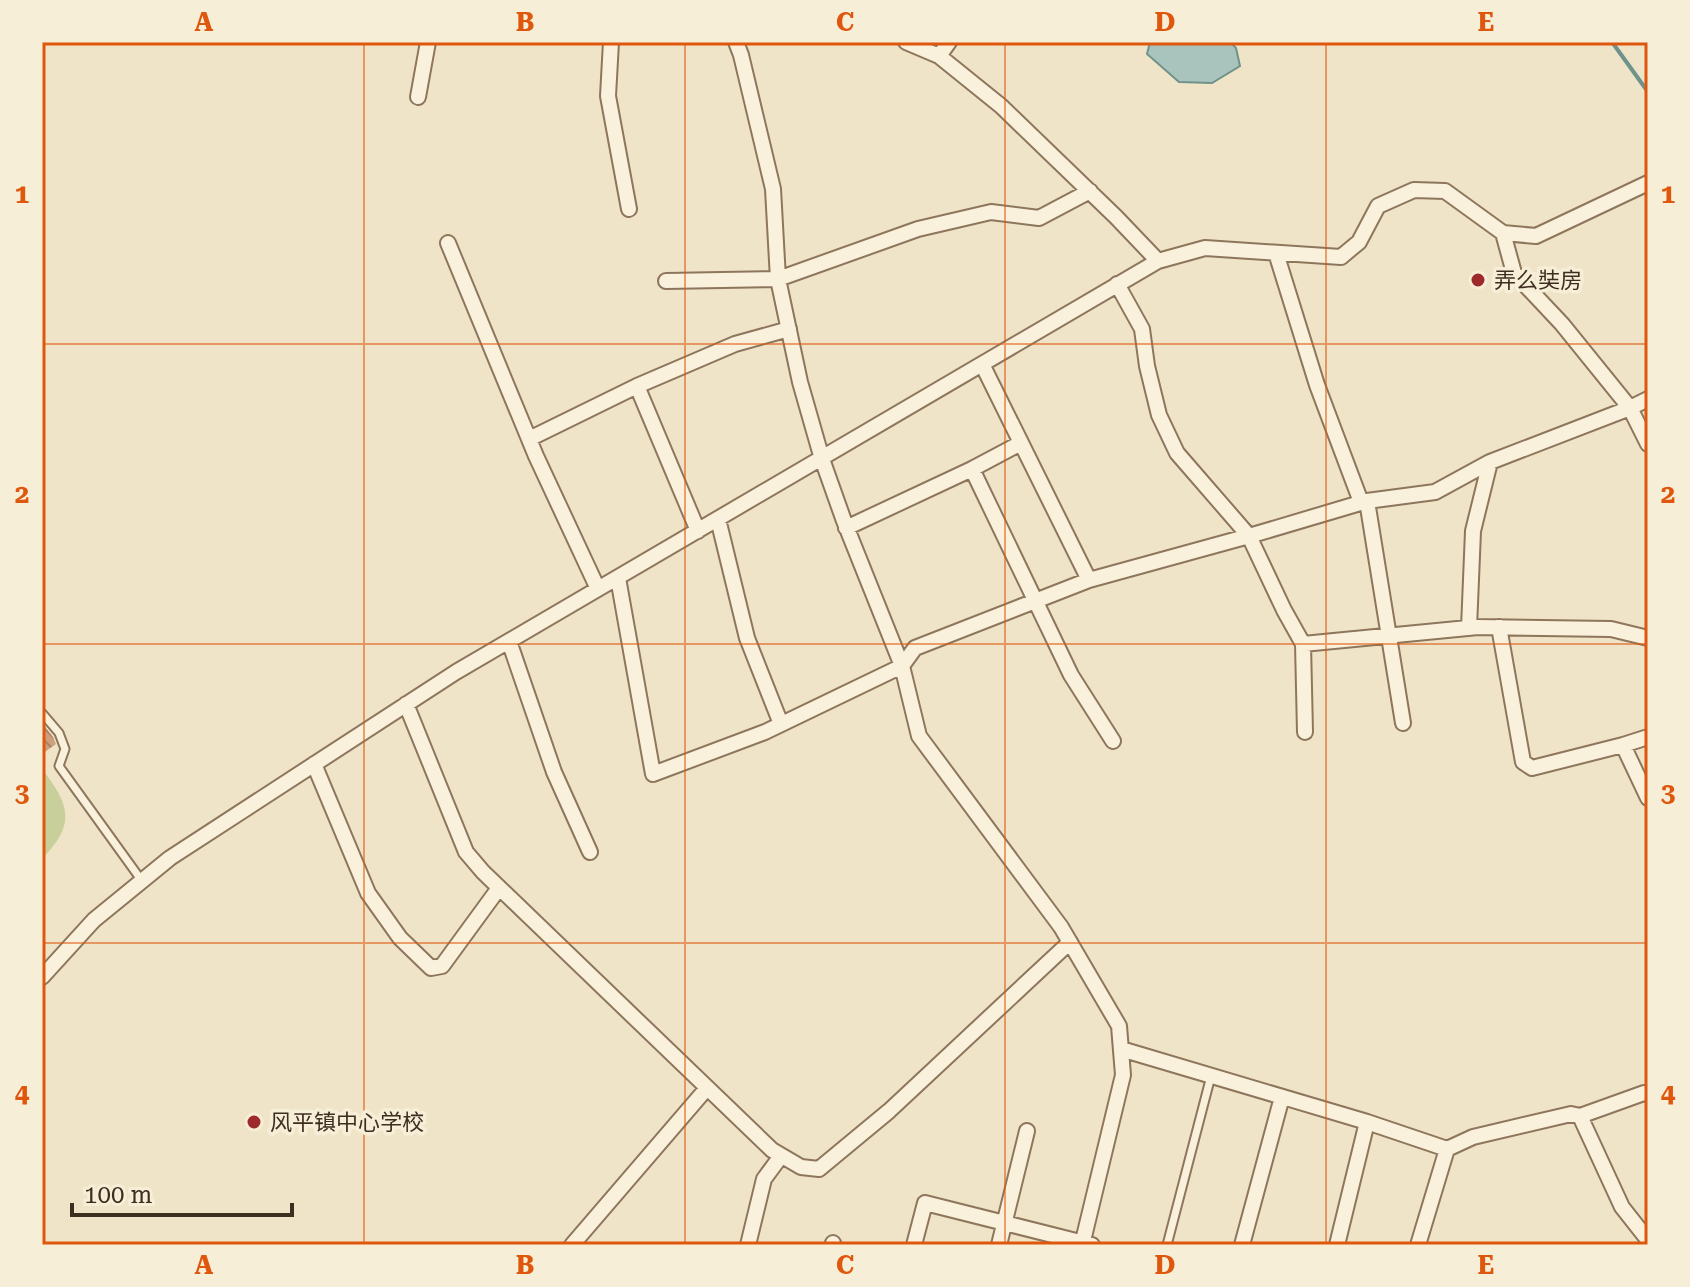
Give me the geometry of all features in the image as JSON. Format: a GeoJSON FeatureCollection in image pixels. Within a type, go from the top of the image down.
{"type":"FeatureCollection","features":[{"type":"Feature","properties":{"kind":"street"},"geometry":{"type":"LineString","coordinates":[[418,97],[428,42]]}},
{"type":"Feature","properties":{"kind":"street"},"geometry":{"type":"LineString","coordinates":[[611,42],[608,96],[629,209]]}},
{"type":"Feature","properties":{"kind":"street"},"geometry":{"type":"LineString","coordinates":[[736,42],[773,189],[778,279],[800,382],[846,528],[902,666],[919,736],[1061,927],[1119,1026],[1123,1075],[1086,1244],[925,1203],[914,1245]]}},
{"type":"Feature","properties":{"kind":"street"},"geometry":{"type":"LineString","coordinates":[[906,42],[939,56],[1001,106],[1158,261]]}},
{"type":"Feature","properties":{"kind":"street"},"geometry":{"type":"LineString","coordinates":[[939,56],[949,42]]}},
{"type":"Feature","properties":{"kind":"street"},"geometry":{"type":"LineString","coordinates":[[42,977],[94,920],[170,858],[406,704],[1158,261],[1205,248],[1341,257],[1359,242],[1378,206],[1414,190],[1445,191],[1503,233],[1536,236],[1648,183]]}},
{"type":"Feature","properties":{"kind":"street"},"geometry":{"type":"LineString","coordinates":[[666,281],[778,279],[918,229],[947,222],[991,212],[1039,218],[1090,191]]}},
{"type":"Feature","properties":{"kind":"street"},"geometry":{"type":"LineString","coordinates":[[1503,233],[1514,273],[1562,324],[1630,408],[1648,444]]}},
{"type":"Feature","properties":{"kind":"street"},"geometry":{"type":"LineString","coordinates":[[448,243],[529,439],[598,589]]}},
{"type":"Feature","properties":{"kind":"street"},"geometry":{"type":"LineString","coordinates":[[1276,253],[1317,385],[1364,502],[1403,723]]}},
{"type":"Feature","properties":{"kind":"street"},"geometry":{"type":"LineString","coordinates":[[1117,284],[1142,329],[1159,415],[1177,453],[1249,536],[1303,644],[1305,732]]}},
{"type":"Feature","properties":{"kind":"street"},"geometry":{"type":"LineString","coordinates":[[529,439],[637,386],[735,344],[789,329]]}},
{"type":"Feature","properties":{"kind":"street"},"geometry":{"type":"LineString","coordinates":[[982,364],[1089,580]]}},
{"type":"Feature","properties":{"kind":"street"},"geometry":{"type":"LineString","coordinates":[[637,386],[698,531]]}},
{"type":"Feature","properties":{"kind":"street"},"geometry":{"type":"LineString","coordinates":[[618,578],[653,774],[781,724],[902,666],[915,648],[1089,580],[1364,502],[1435,492],[1490,462],[1648,399]]}},
{"type":"Feature","properties":{"kind":"street"},"geometry":{"type":"LineString","coordinates":[[846,528],[1021,443]]}},
{"type":"Feature","properties":{"kind":"street"},"geometry":{"type":"LineString","coordinates":[[1469,628],[1473,531],[1490,462]]}},
{"type":"Feature","properties":{"kind":"street"},"geometry":{"type":"LineString","coordinates":[[972,469],[1071,675],[1113,741]]}},
{"type":"Feature","properties":{"kind":"street"},"geometry":{"type":"LineString","coordinates":[[718,519],[747,638],[781,724]]}},
{"type":"Feature","properties":{"kind":"street"},"geometry":{"type":"LineString","coordinates":[[1303,644],[1499,627],[1611,629],[1648,638]]}},
{"type":"Feature","properties":{"kind":"street"},"geometry":{"type":"LineString","coordinates":[[1499,627],[1523,762],[1532,768],[1648,737]]}},
{"type":"Feature","properties":{"kind":"street"},"geometry":{"type":"LineString","coordinates":[[888,631],[915,648]]}},
{"type":"Feature","properties":{"kind":"street"},"geometry":{"type":"LineString","coordinates":[[509,641],[554,772],[590,852]]}},
{"type":"Feature","properties":{"kind":"street"},"geometry":{"type":"LineString","coordinates":[[406,704],[466,852],[499,888],[772,1150],[801,1167],[819,1169],[889,1111],[1070,942]]}},
{"type":"Feature","properties":{"kind":"street"},"geometry":{"type":"LineString","coordinates":[[1623,745],[1648,798]]}},
{"type":"Feature","properties":{"kind":"street"},"geometry":{"type":"LineString","coordinates":[[314,764],[368,893],[400,938],[431,968],[442,966],[499,888]]}},
{"type":"Feature","properties":{"kind":"street"},"geometry":{"type":"LineString","coordinates":[[1121,1049],[1447,1149],[1473,1137],[1571,1114],[1580,1116],[1648,1094]]}},
{"type":"Feature","properties":{"kind":"street"},"geometry":{"type":"LineString","coordinates":[[572,1245],[707,1088]]}},
{"type":"Feature","properties":{"kind":"street"},"geometry":{"type":"LineString","coordinates":[[1242,1245],[1282,1097]]}},
{"type":"Feature","properties":{"kind":"street"},"geometry":{"type":"LineString","coordinates":[[1580,1116],[1622,1207],[1648,1240]]}},
{"type":"Feature","properties":{"kind":"street"},"geometry":{"type":"LineString","coordinates":[[1337,1245],[1367,1122]]}},
{"type":"Feature","properties":{"kind":"street"},"geometry":{"type":"LineString","coordinates":[[999,1245],[1027,1131]]}},
{"type":"Feature","properties":{"kind":"street"},"geometry":{"type":"LineString","coordinates":[[1418,1245],[1447,1149]]}},
{"type":"Feature","properties":{"kind":"street"},"geometry":{"type":"LineString","coordinates":[[748,1245],[764,1179],[781,1156]]}},
{"type":"Feature","properties":{"kind":"lane"},"geometry":{"type":"LineString","coordinates":[[42,713],[59,733],[65,749],[59,766],[142,881]]}},
{"type":"Feature","properties":{"kind":"lane"},"geometry":{"type":"LineString","coordinates":[[1167,1245],[1211,1076]]}},
{"type":"Feature","properties":{"kind":"green space"},"geometry":{"type":"Polygon","coordinates":[[[42,769],[59,793],[65,814],[60,835],[42,859],[42,769]]]}},
{"type":"Feature","properties":{"kind":"water"},"geometry":{"type":"Polygon","coordinates":[[[1150,42],[1230,42],[1236,48],[1240,66],[1212,83],[1179,82],[1147,54],[1150,42]]]}},
{"type":"Feature","properties":{"kind":"building"},"geometry":{"type":"Polygon","coordinates":[[[42,723],[56,744],[42,754],[42,723]]]}},
{"type":"Feature","properties":{"kind":"waterway"},"geometry":{"type":"LineString","coordinates":[[1612,42],[1648,92]]}},
{"type":"Feature","properties":{"kind":"place","name":"弄么奘房"},"geometry":{"type":"Point","coordinates":[1478,280]}},
{"type":"Feature","properties":{"kind":"place","name":"风平镇中心学校"},"geometry":{"type":"Point","coordinates":[254,1122]}}]}
